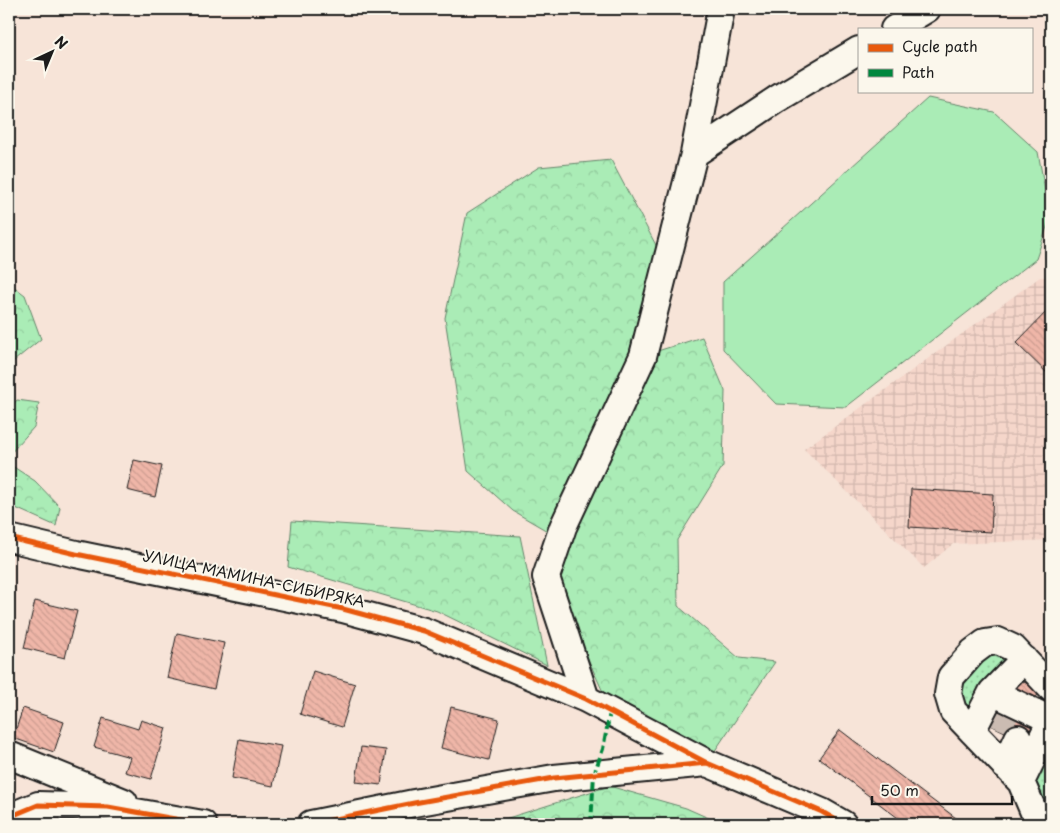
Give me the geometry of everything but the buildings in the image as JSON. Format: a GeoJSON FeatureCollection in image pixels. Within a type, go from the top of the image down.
{"type":"FeatureCollection","features":[{"type":"Feature","properties":{"kind":"street"},"geometry":{"type":"LineString","coordinates":[[586,699],[546,577],[563,528],[642,356],[694,154],[720,9]]}},
{"type":"Feature","properties":{"kind":"street"},"geometry":{"type":"LineString","coordinates":[[896,28],[927,9]]}},
{"type":"Feature","properties":{"kind":"street"},"geometry":{"type":"LineString","coordinates":[[694,154],[777,99],[858,51]]}},
{"type":"Feature","properties":{"kind":"street","name":"УЛИЦА МАМИНА-СИБИРЯКА"},"geometry":{"type":"LineString","coordinates":[[9,538],[76,554],[342,609],[424,631],[586,699],[707,763],[822,812],[843,824]]}},
{"type":"Feature","properties":{"kind":"street"},"geometry":{"type":"LineString","coordinates":[[1014,728],[953,711],[948,694],[951,678],[973,652],[985,643],[998,641],[1013,648],[1051,688]]}},
{"type":"Feature","properties":{"kind":"street"},"geometry":{"type":"LineString","coordinates":[[1024,659],[1014,728],[1039,824]]}},
{"type":"Feature","properties":{"kind":"street"},"geometry":{"type":"LineString","coordinates":[[9,755],[158,816]]}},
{"type":"Feature","properties":{"kind":"street"},"geometry":{"type":"LineString","coordinates":[[311,824],[554,778],[707,763]]}},
{"type":"Feature","properties":{"kind":"street"},"geometry":{"type":"LineString","coordinates":[[9,817],[38,805],[108,807],[203,824]]}},
{"type":"Feature","properties":{"kind":"shaded area"},"geometry":{"type":"Polygon","coordinates":[[[1040,277],[1051,277],[1051,540],[953,544],[924,568],[804,449],[1040,277]]]}},
{"type":"Feature","properties":{"kind":"green space"},"geometry":{"type":"Polygon","coordinates":[[[928,98],[994,112],[1038,152],[1050,218],[1036,259],[846,407],[776,404],[723,349],[723,282],[928,98]]]}},
{"type":"Feature","properties":{"kind":"green space"},"geometry":{"type":"Polygon","coordinates":[[[611,160],[658,249],[629,353],[549,532],[513,511],[468,471],[445,318],[467,213],[539,167],[611,160]]]}},
{"type":"Feature","properties":{"kind":"green space"},"geometry":{"type":"Polygon","coordinates":[[[9,283],[25,295],[41,339],[9,365],[9,283]]]}},
{"type":"Feature","properties":{"kind":"green space"},"geometry":{"type":"Polygon","coordinates":[[[702,337],[725,391],[723,466],[677,540],[678,606],[739,658],[775,662],[712,755],[608,703],[549,573],[648,354],[702,337]]]}},
{"type":"Feature","properties":{"kind":"green space"},"geometry":{"type":"Polygon","coordinates":[[[17,400],[39,403],[34,427],[9,455],[9,409],[17,400]]]}},
{"type":"Feature","properties":{"kind":"green space"},"geometry":{"type":"Polygon","coordinates":[[[9,464],[35,481],[60,507],[56,526],[9,505],[9,464]]]}},
{"type":"Feature","properties":{"kind":"green space"},"geometry":{"type":"Polygon","coordinates":[[[292,521],[520,536],[547,665],[437,611],[288,567],[292,521]]]}},
{"type":"Feature","properties":{"kind":"green space"},"geometry":{"type":"Polygon","coordinates":[[[991,652],[1008,653],[969,717],[960,694],[961,680],[991,652]]]}},
{"type":"Feature","properties":{"kind":"green space"},"geometry":{"type":"Polygon","coordinates":[[[1051,741],[1051,824],[1037,792],[1035,774],[1051,741]]]}},
{"type":"Feature","properties":{"kind":"green space"},"geometry":{"type":"Polygon","coordinates":[[[609,786],[686,808],[722,824],[489,824],[609,786]]]}},
{"type":"Feature","properties":{"kind":"tunnel"},"geometry":{"type":"LineString","coordinates":[[999,729],[1008,708]]}},
{"type":"Feature","properties":{"kind":"marked path"},"geometry":{"type":"LineString","coordinates":[[591,824],[594,774],[603,749],[610,712]]}},
{"type":"Feature","properties":{"kind":"cycle path"},"geometry":{"type":"LineString","coordinates":[[9,538],[76,554],[343,609],[424,631],[586,699],[707,763],[822,812],[843,824]]}},
{"type":"Feature","properties":{"kind":"cycle path"},"geometry":{"type":"LineString","coordinates":[[311,824],[554,778],[707,763]]}},
{"type":"Feature","properties":{"kind":"cycle path"},"geometry":{"type":"LineString","coordinates":[[9,817],[38,805],[108,807],[203,824]]}}]}
